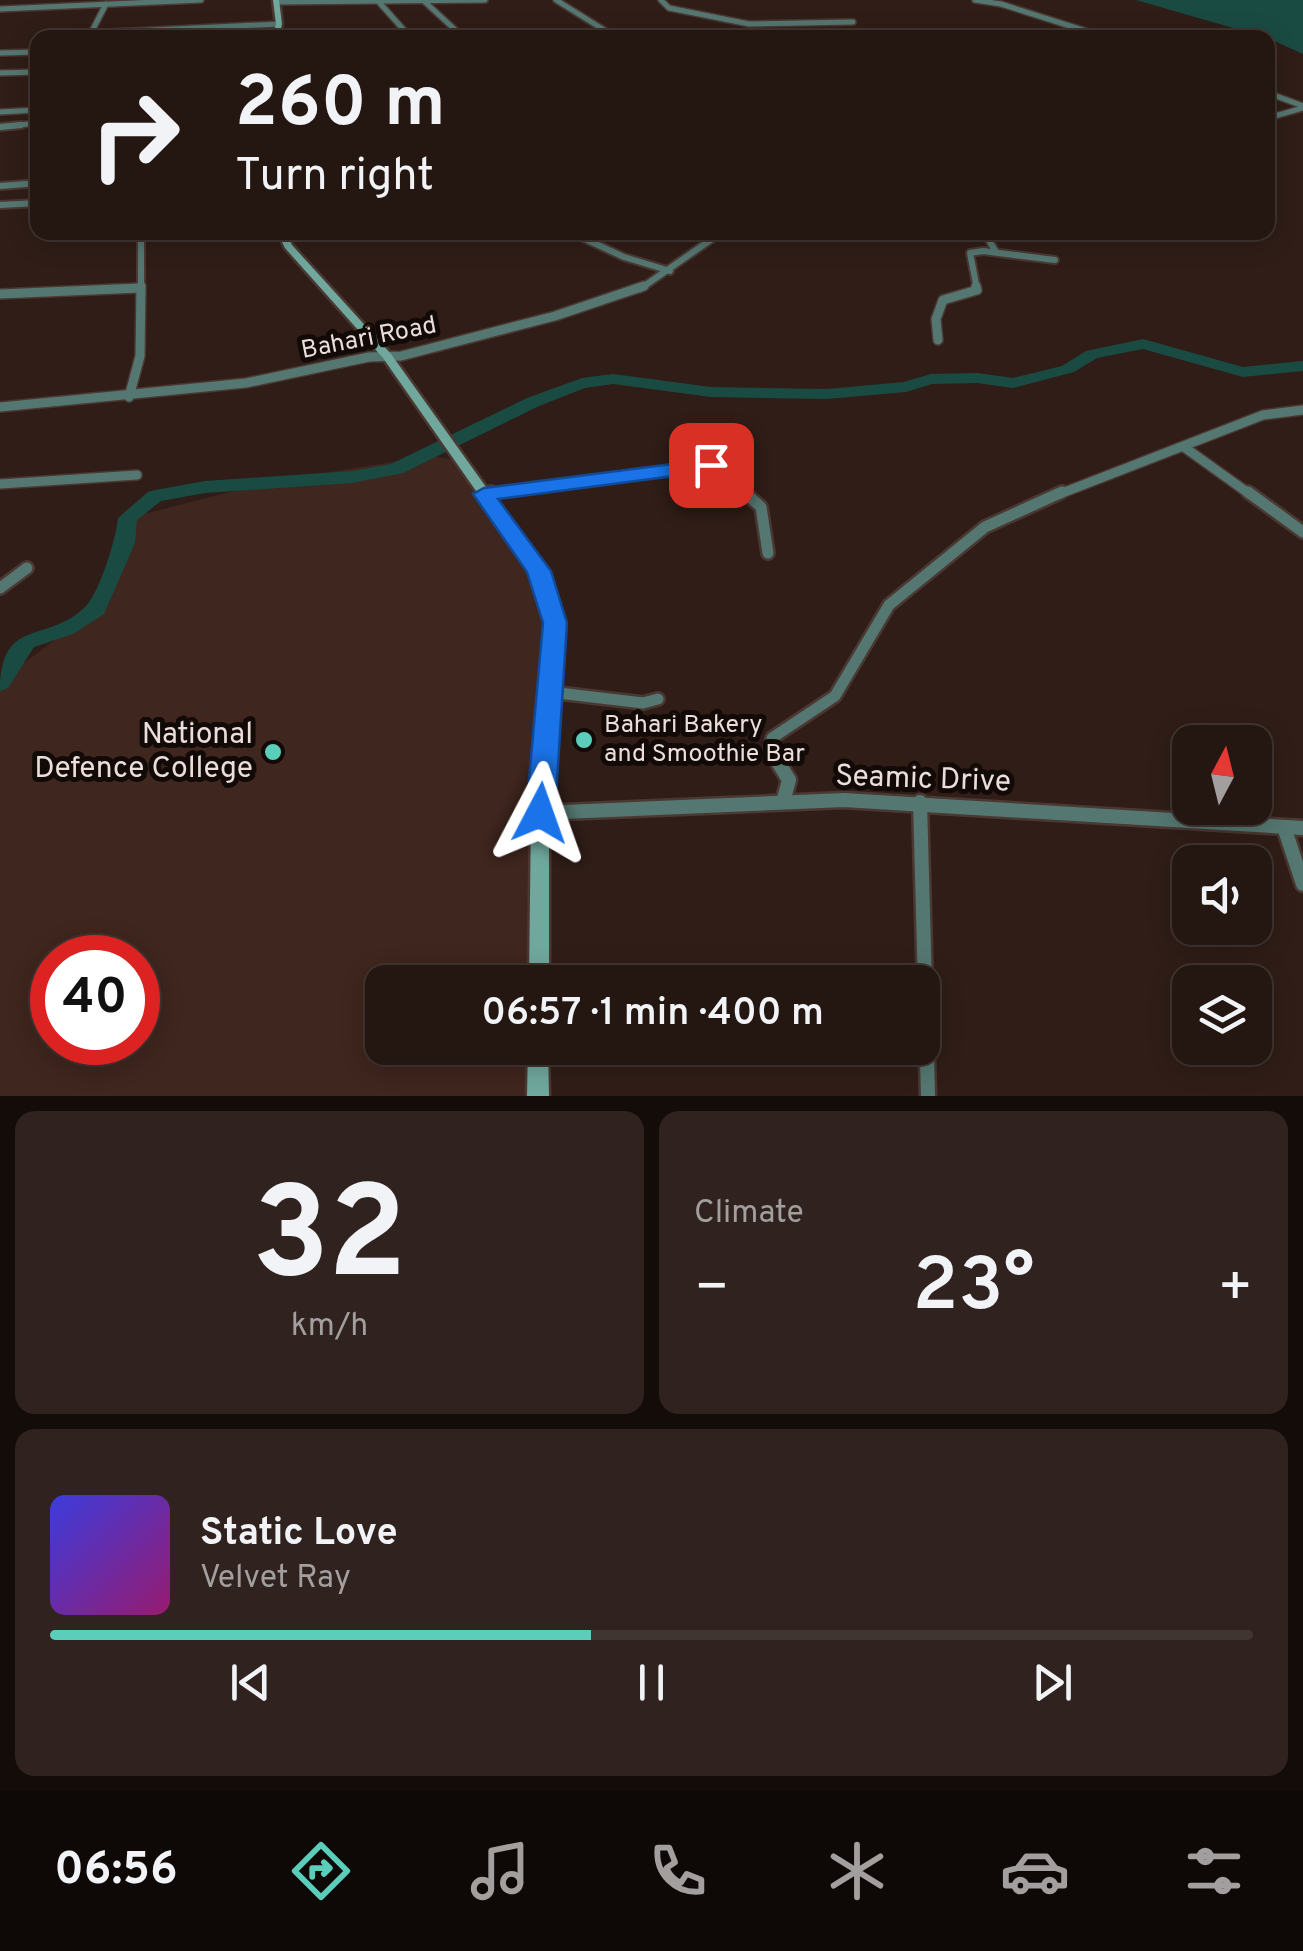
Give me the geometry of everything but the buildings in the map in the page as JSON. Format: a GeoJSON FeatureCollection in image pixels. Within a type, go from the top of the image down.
{"type":"FeatureCollection","features":[{"type":"Feature","properties":{"kind":"street"},"geometry":{"type":"LineString","coordinates":[[4,0],[0,8],[201,0]]}},
{"type":"Feature","properties":{"kind":"street"},"geometry":{"type":"LineString","coordinates":[[277,30],[277,1],[485,0]]}},
{"type":"Feature","properties":{"kind":"street"},"geometry":{"type":"LineString","coordinates":[[556,0],[604,30]]}},
{"type":"Feature","properties":{"kind":"street"},"geometry":{"type":"LineString","coordinates":[[662,0],[669,8],[748,24],[853,22]]}},
{"type":"Feature","properties":{"kind":"street"},"geometry":{"type":"LineString","coordinates":[[975,0],[1082,30]]}},
{"type":"Feature","properties":{"kind":"street"},"geometry":{"type":"LineString","coordinates":[[425,1],[456,30]]}},
{"type":"Feature","properties":{"kind":"street"},"geometry":{"type":"LineString","coordinates":[[378,2],[404,30]]}},
{"type":"Feature","properties":{"kind":"street"},"geometry":{"type":"LineString","coordinates":[[93,30],[106,4]]}},
{"type":"Feature","properties":{"kind":"street"},"geometry":{"type":"LineString","coordinates":[[176,30],[279,24]]}},
{"type":"Feature","properties":{"kind":"street"},"geometry":{"type":"LineString","coordinates":[[0,54],[30,52]]}},
{"type":"Feature","properties":{"kind":"street"},"geometry":{"type":"LineString","coordinates":[[0,70],[14,53]]}},
{"type":"Feature","properties":{"kind":"street"},"geometry":{"type":"LineString","coordinates":[[0,70],[30,72]]}},
{"type":"Feature","properties":{"kind":"street"},"geometry":{"type":"LineString","coordinates":[[1275,96],[1303,107]]}},
{"type":"Feature","properties":{"kind":"street"},"geometry":{"type":"LineString","coordinates":[[1275,116],[1303,107]]}},
{"type":"Feature","properties":{"kind":"street"},"geometry":{"type":"LineString","coordinates":[[0,112],[30,110]]}},
{"type":"Feature","properties":{"kind":"street"},"geometry":{"type":"LineString","coordinates":[[0,128],[30,125]]}},
{"type":"Feature","properties":{"kind":"street"},"geometry":{"type":"LineString","coordinates":[[0,186],[30,183]]}},
{"type":"Feature","properties":{"kind":"street"},"geometry":{"type":"LineString","coordinates":[[0,220],[4,205],[30,203]]}},
{"type":"Feature","properties":{"kind":"street"},"geometry":{"type":"LineString","coordinates":[[129,397],[140,356],[141,240]]}},
{"type":"Feature","properties":{"kind":"street"},"geometry":{"type":"LineString","coordinates":[[285,240],[387,356],[539,571],[555,623],[540,813],[538,965]]}},
{"type":"Feature","properties":{"kind":"street"},"geometry":{"type":"LineString","coordinates":[[587,240],[624,257],[670,271]]}},
{"type":"Feature","properties":{"kind":"street","name":"Bahari Road"},"geometry":{"type":"LineString","coordinates":[[0,407],[246,383],[387,356],[593,305],[638,290],[711,240]]}},
{"type":"Feature","properties":{"kind":"street"},"geometry":{"type":"LineString","coordinates":[[989,240],[996,252]]}},
{"type":"Feature","properties":{"kind":"street"},"geometry":{"type":"LineString","coordinates":[[938,340],[936,319],[943,300],[977,290],[968,254],[978,250],[1055,260]]}},
{"type":"Feature","properties":{"kind":"street"},"geometry":{"type":"LineString","coordinates":[[0,294],[140,288]]}},
{"type":"Feature","properties":{"kind":"street"},"geometry":{"type":"LineString","coordinates":[[783,802],[789,780],[770,748],[772,738],[835,696],[889,604],[1002,516],[1264,414],[1303,410]]}},
{"type":"Feature","properties":{"kind":"street"},"geometry":{"type":"LineString","coordinates":[[1184,446],[1303,532]]}},
{"type":"Feature","properties":{"kind":"street"},"geometry":{"type":"LineString","coordinates":[[484,494],[711,465],[761,507],[768,553]]}},
{"type":"Feature","properties":{"kind":"street"},"geometry":{"type":"LineString","coordinates":[[0,484],[138,475]]}},
{"type":"Feature","properties":{"kind":"street"},"geometry":{"type":"LineString","coordinates":[[0,588],[27,568]]}},
{"type":"Feature","properties":{"kind":"street"},"geometry":{"type":"LineString","coordinates":[[550,692],[643,703],[658,699]]}},
{"type":"Feature","properties":{"kind":"street","name":"Seamic Drive"},"geometry":{"type":"LineString","coordinates":[[540,813],[783,802],[920,802],[1303,828]]}},
{"type":"Feature","properties":{"kind":"street"},"geometry":{"type":"LineString","coordinates":[[920,802],[928,1096]]}},
{"type":"Feature","properties":{"kind":"street"},"geometry":{"type":"LineString","coordinates":[[1284,827],[1303,884]]}},
{"type":"Feature","properties":{"kind":"street"},"geometry":{"type":"LineString","coordinates":[[538,1065],[538,1096]]}},
{"type":"Feature","properties":{"kind":"shaded area","name":"National Defence College"},"geometry":{"type":"Polygon","coordinates":[[[429,456],[463,461],[539,571],[555,623],[540,813],[539,965],[365,965],[365,1065],[538,1065],[538,1096],[0,1096],[0,681],[96,609],[128,518],[274,481],[429,456]]]}},
{"type":"Feature","properties":{"kind":"water"},"geometry":{"type":"Polygon","coordinates":[[[1136,0],[1303,0],[1303,54],[1275,41],[1275,30],[1240,30],[1136,0]]]}},
{"type":"Feature","properties":{"kind":"waterway"},"geometry":{"type":"LineString","coordinates":[[0,683],[26,642],[65,629],[96,609],[125,543],[128,518],[155,496],[205,487],[352,477],[396,469],[533,402],[582,383],[613,379],[711,392],[827,394],[906,387],[931,379],[977,378],[1013,383],[1068,369],[1092,354],[1143,344],[1243,372],[1303,366]]}},
{"type":"Feature","properties":{"kind":"place","name":"Bahari Bakery and Smoothie Bar"},"geometry":{"type":"Point","coordinates":[584,740]}},
{"type":"Feature","properties":{"kind":"place","name":"National Defence College"},"geometry":{"type":"Point","coordinates":[273,752]}},
{"type":"Feature","properties":{"kind":"route"},"geometry":{"type":"LineString","coordinates":[[540,813],[555,623],[539,571],[484,494],[711,465]]}}]}
